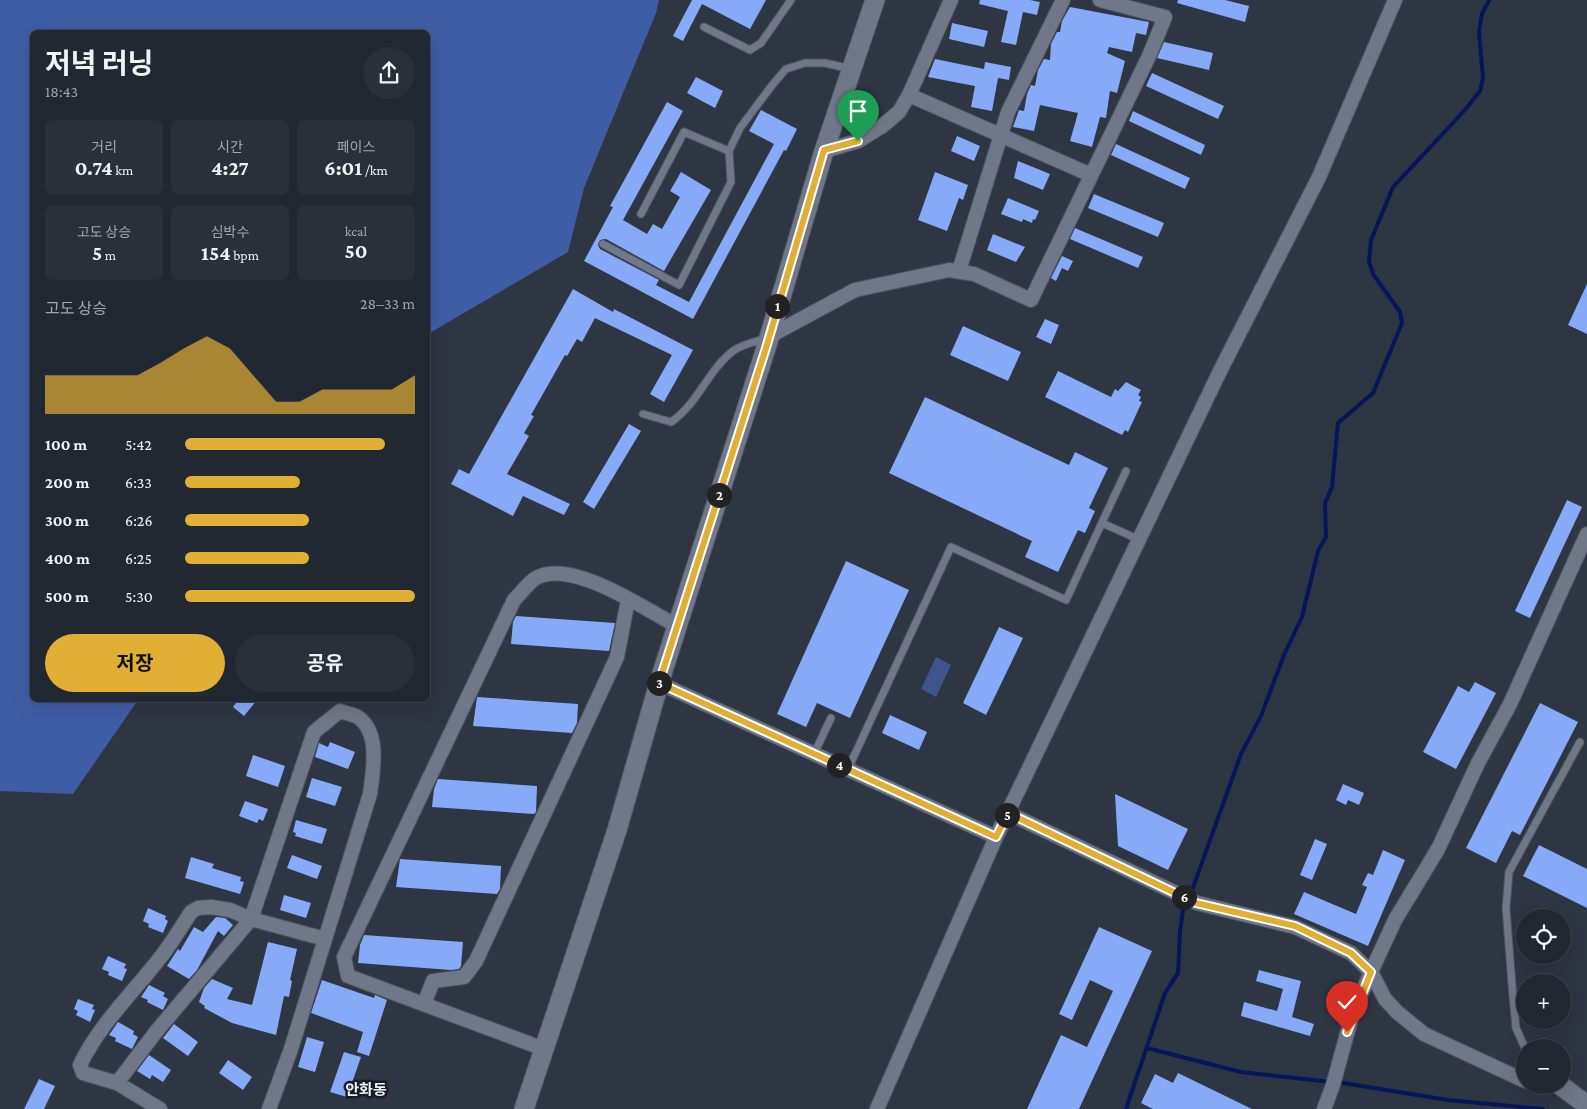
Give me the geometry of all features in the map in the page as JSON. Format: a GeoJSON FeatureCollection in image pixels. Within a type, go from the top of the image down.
{"type":"FeatureCollection","features":[{"type":"Feature","properties":{"kind":"street"},"geometry":{"type":"LineString","coordinates":[[524,1109],[617,830],[659,683],[768,337],[824,150],[875,0]]}},
{"type":"Feature","properties":{"kind":"street"},"geometry":{"type":"LineString","coordinates":[[824,150],[858,141],[881,127],[898,112],[909,95],[951,0]]}},
{"type":"Feature","properties":{"kind":"street"},"geometry":{"type":"LineString","coordinates":[[958,271],[1008,112],[1063,0]]}},
{"type":"Feature","properties":{"kind":"street"},"geometry":{"type":"LineString","coordinates":[[768,337],[855,290],[949,270],[974,274],[1031,300],[1149,56],[1165,17],[1100,0]]}},
{"type":"Feature","properties":{"kind":"street"},"geometry":{"type":"LineString","coordinates":[[877,1109],[996,837],[1220,371],[1319,177],[1395,0]]}},
{"type":"Feature","properties":{"kind":"street"},"geometry":{"type":"LineString","coordinates":[[909,95],[1091,175]]}},
{"type":"Feature","properties":{"kind":"street"},"geometry":{"type":"LineString","coordinates":[[1324,1109],[1354,1012],[1371,972],[1395,920],[1438,849],[1478,763],[1514,696],[1587,534]]}},
{"type":"Feature","properties":{"kind":"street"},"geometry":{"type":"LineString","coordinates":[[544,1049],[348,976],[344,957],[514,600],[535,578],[550,573],[567,573],[592,581],[678,626]]}},
{"type":"Feature","properties":{"kind":"street"},"geometry":{"type":"LineString","coordinates":[[424,1004],[434,981],[464,977],[476,961],[617,657],[628,600]]}},
{"type":"Feature","properties":{"kind":"street"},"geometry":{"type":"LineString","coordinates":[[659,683],[996,837]]}},
{"type":"Feature","properties":{"kind":"street"},"geometry":{"type":"LineString","coordinates":[[117,1083],[154,1033],[251,919],[314,732],[340,712],[357,717],[370,734],[374,763],[370,794],[292,1048],[268,1109]]}},
{"type":"Feature","properties":{"kind":"street"},"geometry":{"type":"LineString","coordinates":[[1008,813],[1196,903],[1295,926],[1351,953],[1371,972],[1385,999],[1396,1012],[1424,1034],[1516,1077]]}},
{"type":"Feature","properties":{"kind":"street"},"geometry":{"type":"LineString","coordinates":[[160,1109],[117,1083],[83,1073],[80,1065],[88,1046],[164,953],[191,912],[198,908],[211,907],[230,910],[251,919],[325,939]]}},
{"type":"Feature","properties":{"kind":"street"},"geometry":{"type":"LineString","coordinates":[[1571,1093],[1587,1105]]}},
{"type":"Feature","properties":{"kind":"lane"},"geometry":{"type":"LineString","coordinates":[[704,27],[750,50],[761,43],[791,0]]}},
{"type":"Feature","properties":{"kind":"lane"},"geometry":{"type":"LineString","coordinates":[[603,244],[679,285],[731,182],[729,151],[740,128],[786,69],[805,62],[825,62],[852,69]]}},
{"type":"Feature","properties":{"kind":"lane"},"geometry":{"type":"LineString","coordinates":[[641,214],[684,132],[729,151]]}},
{"type":"Feature","properties":{"kind":"lane"},"geometry":{"type":"LineString","coordinates":[[643,414],[671,422],[681,415],[725,358],[735,349],[768,337]]}},
{"type":"Feature","properties":{"kind":"lane"},"geometry":{"type":"LineString","coordinates":[[848,769],[951,547],[1066,600],[1126,471]]}},
{"type":"Feature","properties":{"kind":"lane"},"geometry":{"type":"LineString","coordinates":[[1102,523],[1140,540]]}},
{"type":"Feature","properties":{"kind":"lane"},"geometry":{"type":"LineString","coordinates":[[814,754],[831,718]]}},
{"type":"Feature","properties":{"kind":"lane"},"geometry":{"type":"LineString","coordinates":[[1521,1039],[1516,1028],[1506,908],[1510,872],[1580,742]]}},
{"type":"Feature","properties":{"kind":"shaded area"},"geometry":{"type":"Polygon","coordinates":[[[0,0],[659,0],[656,13],[584,188],[568,252],[430,333],[430,30],[30,30],[30,702],[137,702],[73,794],[0,791],[0,0]]]}},
{"type":"Feature","properties":{"kind":"shaded area"},"geometry":{"type":"Polygon","coordinates":[[[936,657],[951,665],[936,697],[921,689],[936,657]]]}},
{"type":"Feature","properties":{"kind":"building"},"geometry":{"type":"Polygon","coordinates":[[[692,0],[766,0],[750,29],[702,4],[683,41],[673,36],[692,0]]]}},
{"type":"Feature","properties":{"kind":"building"},"geometry":{"type":"Polygon","coordinates":[[[980,0],[1030,0],[1040,2],[1037,15],[1023,12],[1016,45],[1001,42],[1008,11],[979,4],[980,0]]]}},
{"type":"Feature","properties":{"kind":"building"},"geometry":{"type":"Polygon","coordinates":[[[1178,0],[1225,0],[1249,6],[1245,22],[1177,3],[1178,0]]]}},
{"type":"Feature","properties":{"kind":"building"},"geometry":{"type":"Polygon","coordinates":[[[1070,7],[1149,22],[1146,35],[1136,33],[1132,52],[1109,47],[1107,53],[1125,61],[1117,93],[1110,91],[1106,118],[1100,117],[1092,147],[1070,141],[1078,113],[1040,105],[1034,131],[1013,127],[1019,110],[1024,111],[1027,94],[1031,85],[1035,86],[1038,70],[1044,59],[1050,60],[1051,44],[1057,32],[1060,32],[1062,21],[1070,7]]]}},
{"type":"Feature","properties":{"kind":"building"},"geometry":{"type":"Polygon","coordinates":[[[952,23],[988,31],[984,47],[949,39],[952,23]]]}},
{"type":"Feature","properties":{"kind":"building"},"geometry":{"type":"Polygon","coordinates":[[[1164,42],[1213,53],[1209,70],[1157,58],[1164,42]]]}},
{"type":"Feature","properties":{"kind":"building"},"geometry":{"type":"Polygon","coordinates":[[[935,59],[984,69],[985,62],[1011,67],[1009,80],[998,78],[992,111],[971,107],[975,86],[928,77],[935,59]]]}},
{"type":"Feature","properties":{"kind":"building"},"geometry":{"type":"Polygon","coordinates":[[[1152,73],[1224,106],[1218,119],[1146,86],[1152,73]]]}},
{"type":"Feature","properties":{"kind":"building"},"geometry":{"type":"Polygon","coordinates":[[[696,77],[723,91],[715,108],[687,93],[696,77]]]}},
{"type":"Feature","properties":{"kind":"building"},"geometry":{"type":"Polygon","coordinates":[[[667,102],[683,111],[623,220],[647,234],[653,224],[662,229],[680,197],[670,191],[681,172],[711,190],[664,271],[606,239],[600,240],[598,245],[600,249],[659,280],[656,285],[689,302],[774,144],[749,131],[761,110],[797,129],[693,319],[584,261],[613,207],[610,206],[667,102]]]}},
{"type":"Feature","properties":{"kind":"building"},"geometry":{"type":"Polygon","coordinates":[[[1133,111],[1205,145],[1201,155],[1129,121],[1133,111]]]}},
{"type":"Feature","properties":{"kind":"building"},"geometry":{"type":"Polygon","coordinates":[[[957,136],[980,146],[974,161],[951,151],[957,136]]]}},
{"type":"Feature","properties":{"kind":"building"},"geometry":{"type":"Polygon","coordinates":[[[1116,144],[1190,178],[1185,189],[1111,155],[1116,144]]]}},
{"type":"Feature","properties":{"kind":"building"},"geometry":{"type":"Polygon","coordinates":[[[1018,161],[1050,174],[1043,190],[1014,178],[1018,161]]]}},
{"type":"Feature","properties":{"kind":"building"},"geometry":{"type":"Polygon","coordinates":[[[935,172],[968,185],[963,200],[959,198],[947,231],[918,220],[935,172]]]}},
{"type":"Feature","properties":{"kind":"building"},"geometry":{"type":"Polygon","coordinates":[[[1094,194],[1164,223],[1158,237],[1088,208],[1094,194]]]}},
{"type":"Feature","properties":{"kind":"building"},"geometry":{"type":"Polygon","coordinates":[[[1008,198],[1039,211],[1035,220],[1033,219],[1032,223],[1023,219],[1022,222],[1001,214],[1008,198]]]}},
{"type":"Feature","properties":{"kind":"building"},"geometry":{"type":"Polygon","coordinates":[[[1075,228],[1143,257],[1138,268],[1070,239],[1075,228]]]}},
{"type":"Feature","properties":{"kind":"building"},"geometry":{"type":"Polygon","coordinates":[[[993,234],[1025,247],[1016,262],[987,250],[993,234]]]}},
{"type":"Feature","properties":{"kind":"building"},"geometry":{"type":"Polygon","coordinates":[[[1062,256],[1073,261],[1068,271],[1062,268],[1056,281],[1051,278],[1062,256]]]}},
{"type":"Feature","properties":{"kind":"building"},"geometry":{"type":"Polygon","coordinates":[[[1587,284],[1587,334],[1568,325],[1587,284]]]}},
{"type":"Feature","properties":{"kind":"building"},"geometry":{"type":"Polygon","coordinates":[[[573,289],[613,312],[614,309],[693,350],[664,402],[650,394],[672,355],[595,318],[582,342],[577,339],[567,356],[565,355],[531,415],[534,416],[524,433],[529,436],[507,474],[570,504],[564,515],[523,496],[513,516],[451,484],[459,469],[469,474],[573,289]]]}},
{"type":"Feature","properties":{"kind":"building"},"geometry":{"type":"Polygon","coordinates":[[[1045,319],[1059,325],[1051,344],[1036,337],[1045,319]]]}},
{"type":"Feature","properties":{"kind":"building"},"geometry":{"type":"Polygon","coordinates":[[[963,326],[1021,352],[1008,381],[950,355],[963,326]]]}},
{"type":"Feature","properties":{"kind":"building"},"geometry":{"type":"Polygon","coordinates":[[[1058,371],[1111,397],[1115,389],[1118,391],[1126,382],[1141,390],[1138,395],[1141,397],[1139,401],[1142,402],[1128,432],[1125,430],[1122,435],[1045,397],[1058,371]]]}},
{"type":"Feature","properties":{"kind":"building"},"geometry":{"type":"Polygon","coordinates":[[[925,397],[1069,465],[1075,452],[1108,468],[1089,508],[1095,511],[1085,533],[1078,530],[1058,572],[1025,557],[1032,541],[889,473],[925,397]]]}},
{"type":"Feature","properties":{"kind":"building"},"geometry":{"type":"Polygon","coordinates":[[[629,424],[641,431],[594,509],[583,502],[629,424]]]}},
{"type":"Feature","properties":{"kind":"building"},"geometry":{"type":"Polygon","coordinates":[[[1567,500],[1582,507],[1530,618],[1515,611],[1567,500]]]}},
{"type":"Feature","properties":{"kind":"building"},"geometry":{"type":"Polygon","coordinates":[[[846,561],[909,590],[850,718],[817,703],[806,727],[777,714],[846,561]]]}},
{"type":"Feature","properties":{"kind":"building"},"geometry":{"type":"Polygon","coordinates":[[[516,616],[615,623],[609,651],[511,644],[513,622],[516,616]]]}},
{"type":"Feature","properties":{"kind":"building"},"geometry":{"type":"Polygon","coordinates":[[[999,627],[1023,638],[986,715],[963,703],[999,627]]]}},
{"type":"Feature","properties":{"kind":"building"},"geometry":{"type":"Polygon","coordinates":[[[1475,682],[1496,693],[1456,769],[1423,752],[1458,686],[1469,692],[1475,682]]]}},
{"type":"Feature","properties":{"kind":"building"},"geometry":{"type":"Polygon","coordinates":[[[477,697],[578,704],[577,723],[572,733],[473,726],[477,697]]]}},
{"type":"Feature","properties":{"kind":"building"},"geometry":{"type":"Polygon","coordinates":[[[237,702],[255,702],[244,716],[233,707],[237,702]]]}},
{"type":"Feature","properties":{"kind":"building"},"geometry":{"type":"Polygon","coordinates":[[[1540,703],[1578,722],[1520,835],[1512,831],[1496,863],[1466,848],[1540,703]]]}},
{"type":"Feature","properties":{"kind":"building"},"geometry":{"type":"Polygon","coordinates":[[[890,715],[927,732],[919,750],[882,733],[890,715]]]}},
{"type":"Feature","properties":{"kind":"building"},"geometry":{"type":"Polygon","coordinates":[[[330,742],[355,752],[348,769],[315,757],[319,743],[328,747],[330,742]]]}},
{"type":"Feature","properties":{"kind":"building"},"geometry":{"type":"Polygon","coordinates":[[[253,755],[285,766],[278,787],[246,776],[253,755]]]}},
{"type":"Feature","properties":{"kind":"building"},"geometry":{"type":"Polygon","coordinates":[[[312,778],[342,787],[335,806],[306,797],[312,778]]]}},
{"type":"Feature","properties":{"kind":"building"},"geometry":{"type":"Polygon","coordinates":[[[438,779],[537,786],[536,812],[534,814],[432,807],[434,789],[438,779]]]}},
{"type":"Feature","properties":{"kind":"building"},"geometry":{"type":"Polygon","coordinates":[[[1343,784],[1364,793],[1359,805],[1348,800],[1346,805],[1336,800],[1343,784]]]}},
{"type":"Feature","properties":{"kind":"building"},"geometry":{"type":"Polygon","coordinates":[[[1115,794],[1188,829],[1168,870],[1118,846],[1115,794]]]}},
{"type":"Feature","properties":{"kind":"building"},"geometry":{"type":"Polygon","coordinates":[[[245,801],[268,809],[263,821],[259,819],[257,823],[239,816],[245,801]]]}},
{"type":"Feature","properties":{"kind":"building"},"geometry":{"type":"Polygon","coordinates":[[[296,820],[327,829],[322,844],[295,836],[296,833],[293,832],[296,820]]]}},
{"type":"Feature","properties":{"kind":"building"},"geometry":{"type":"Polygon","coordinates":[[[1315,839],[1327,844],[1312,880],[1300,875],[1315,839]]]}},
{"type":"Feature","properties":{"kind":"building"},"geometry":{"type":"Polygon","coordinates":[[[1539,845],[1587,869],[1587,908],[1523,876],[1539,845]]]}},
{"type":"Feature","properties":{"kind":"building"},"geometry":{"type":"Polygon","coordinates":[[[1383,850],[1405,860],[1368,946],[1294,914],[1304,892],[1356,914],[1367,887],[1362,885],[1368,873],[1373,875],[1383,850]]]}},
{"type":"Feature","properties":{"kind":"building"},"geometry":{"type":"Polygon","coordinates":[[[292,855],[322,866],[317,879],[287,868],[292,855]]]}},
{"type":"Feature","properties":{"kind":"building"},"geometry":{"type":"Polygon","coordinates":[[[191,857],[214,864],[212,868],[241,877],[240,881],[244,882],[240,894],[185,878],[191,857]]]}},
{"type":"Feature","properties":{"kind":"building"},"geometry":{"type":"Polygon","coordinates":[[[400,859],[501,866],[500,889],[497,894],[396,887],[400,859]]]}},
{"type":"Feature","properties":{"kind":"building"},"geometry":{"type":"Polygon","coordinates":[[[284,895],[311,903],[306,918],[280,910],[284,895]]]}},
{"type":"Feature","properties":{"kind":"building"},"geometry":{"type":"Polygon","coordinates":[[[148,908],[166,916],[165,919],[168,921],[163,933],[148,927],[149,924],[143,921],[148,908]]]}},
{"type":"Feature","properties":{"kind":"building"},"geometry":{"type":"Polygon","coordinates":[[[216,917],[225,918],[233,925],[224,936],[218,931],[197,970],[189,979],[167,966],[178,949],[180,951],[194,927],[203,932],[216,917]]]}},
{"type":"Feature","properties":{"kind":"building"},"geometry":{"type":"Polygon","coordinates":[[[1099,927],[1152,951],[1079,1109],[1027,1109],[1061,1035],[1087,1047],[1113,991],[1090,980],[1072,1020],[1059,1014],[1099,927]]]}},
{"type":"Feature","properties":{"kind":"building"},"geometry":{"type":"Polygon","coordinates":[[[364,935],[463,942],[461,966],[459,969],[451,970],[358,963],[360,945],[364,935]]]}},
{"type":"Feature","properties":{"kind":"building"},"geometry":{"type":"Polygon","coordinates":[[[268,942],[297,949],[290,980],[292,981],[289,997],[284,996],[276,1035],[232,1023],[204,1008],[205,1006],[199,1002],[204,988],[212,979],[233,988],[227,999],[252,1005],[268,942]]]}},
{"type":"Feature","properties":{"kind":"building"},"geometry":{"type":"Polygon","coordinates":[[[108,956],[126,964],[124,968],[127,969],[122,981],[108,975],[109,972],[102,969],[108,956]]]}},
{"type":"Feature","properties":{"kind":"building"},"geometry":{"type":"Polygon","coordinates":[[[1259,970],[1301,981],[1292,1017],[1314,1024],[1310,1036],[1241,1016],[1244,1002],[1277,1011],[1283,989],[1256,981],[1259,970]]]}},
{"type":"Feature","properties":{"kind":"building"},"geometry":{"type":"Polygon","coordinates":[[[322,980],[374,998],[375,995],[387,1000],[369,1056],[357,1052],[363,1032],[311,1013],[322,980]]]}},
{"type":"Feature","properties":{"kind":"building"},"geometry":{"type":"Polygon","coordinates":[[[149,985],[165,993],[163,996],[168,999],[163,1010],[141,997],[149,985]]]}},
{"type":"Feature","properties":{"kind":"building"},"geometry":{"type":"Polygon","coordinates":[[[78,999],[94,1005],[92,1009],[95,1010],[90,1022],[76,1015],[78,1011],[74,1009],[78,999]]]}},
{"type":"Feature","properties":{"kind":"building"},"geometry":{"type":"Polygon","coordinates":[[[118,1022],[134,1031],[133,1034],[138,1037],[132,1049],[115,1041],[116,1038],[109,1035],[118,1022]]]}},
{"type":"Feature","properties":{"kind":"building"},"geometry":{"type":"Polygon","coordinates":[[[174,1024],[198,1042],[188,1056],[163,1038],[174,1024]]]}},
{"type":"Feature","properties":{"kind":"building"},"geometry":{"type":"Polygon","coordinates":[[[307,1037],[324,1042],[315,1072],[298,1067],[307,1037]]]}},
{"type":"Feature","properties":{"kind":"building"},"geometry":{"type":"Polygon","coordinates":[[[344,1052],[361,1057],[347,1097],[330,1092],[344,1052]]]}},
{"type":"Feature","properties":{"kind":"building"},"geometry":{"type":"Polygon","coordinates":[[[149,1055],[171,1070],[163,1082],[152,1075],[150,1079],[137,1071],[149,1055]]]}},
{"type":"Feature","properties":{"kind":"building"},"geometry":{"type":"Polygon","coordinates":[[[228,1060],[252,1077],[243,1090],[219,1073],[228,1060]]]}},
{"type":"Feature","properties":{"kind":"building"},"geometry":{"type":"Polygon","coordinates":[[[1178,1073],[1252,1109],[1153,1109],[1141,1103],[1155,1074],[1173,1083],[1178,1073]]]}},
{"type":"Feature","properties":{"kind":"building"},"geometry":{"type":"Polygon","coordinates":[[[39,1079],[55,1086],[44,1109],[24,1109],[39,1079]]]}},
{"type":"Feature","properties":{"kind":"waterway"},"geometry":{"type":"LineString","coordinates":[[1190,896],[1241,754],[1261,716],[1284,655],[1302,617],[1318,551],[1326,537],[1325,503],[1332,487],[1338,423],[1373,393],[1402,323],[1400,312],[1373,274],[1369,261],[1371,240],[1393,187],[1464,111],[1480,91],[1483,78],[1479,32],[1482,14],[1489,0]]}},
{"type":"Feature","properties":{"kind":"waterway"},"geometry":{"type":"LineString","coordinates":[[1126,1109],[1165,993],[1178,973],[1180,932],[1183,910],[1187,902]]}},
{"type":"Feature","properties":{"kind":"waterway"},"geometry":{"type":"LineString","coordinates":[[1147,1048],[1241,1072],[1331,1082]]}},
{"type":"Feature","properties":{"kind":"waterway"},"geometry":{"type":"LineString","coordinates":[[1337,1082],[1448,1100],[1543,1109]]}},
{"type":"Feature","properties":{"kind":"district","name":"안화동"},"geometry":{"type":"Point","coordinates":[366,1090]}},
{"type":"Feature","properties":{"kind":"route"},"geometry":{"type":"LineString","coordinates":[[858,141],[837,149],[824,150],[785,277],[766,348],[659,683],[996,837],[1008,813],[1196,903],[1295,926],[1351,953],[1362,961],[1371,972],[1347,1032]]}}]}
